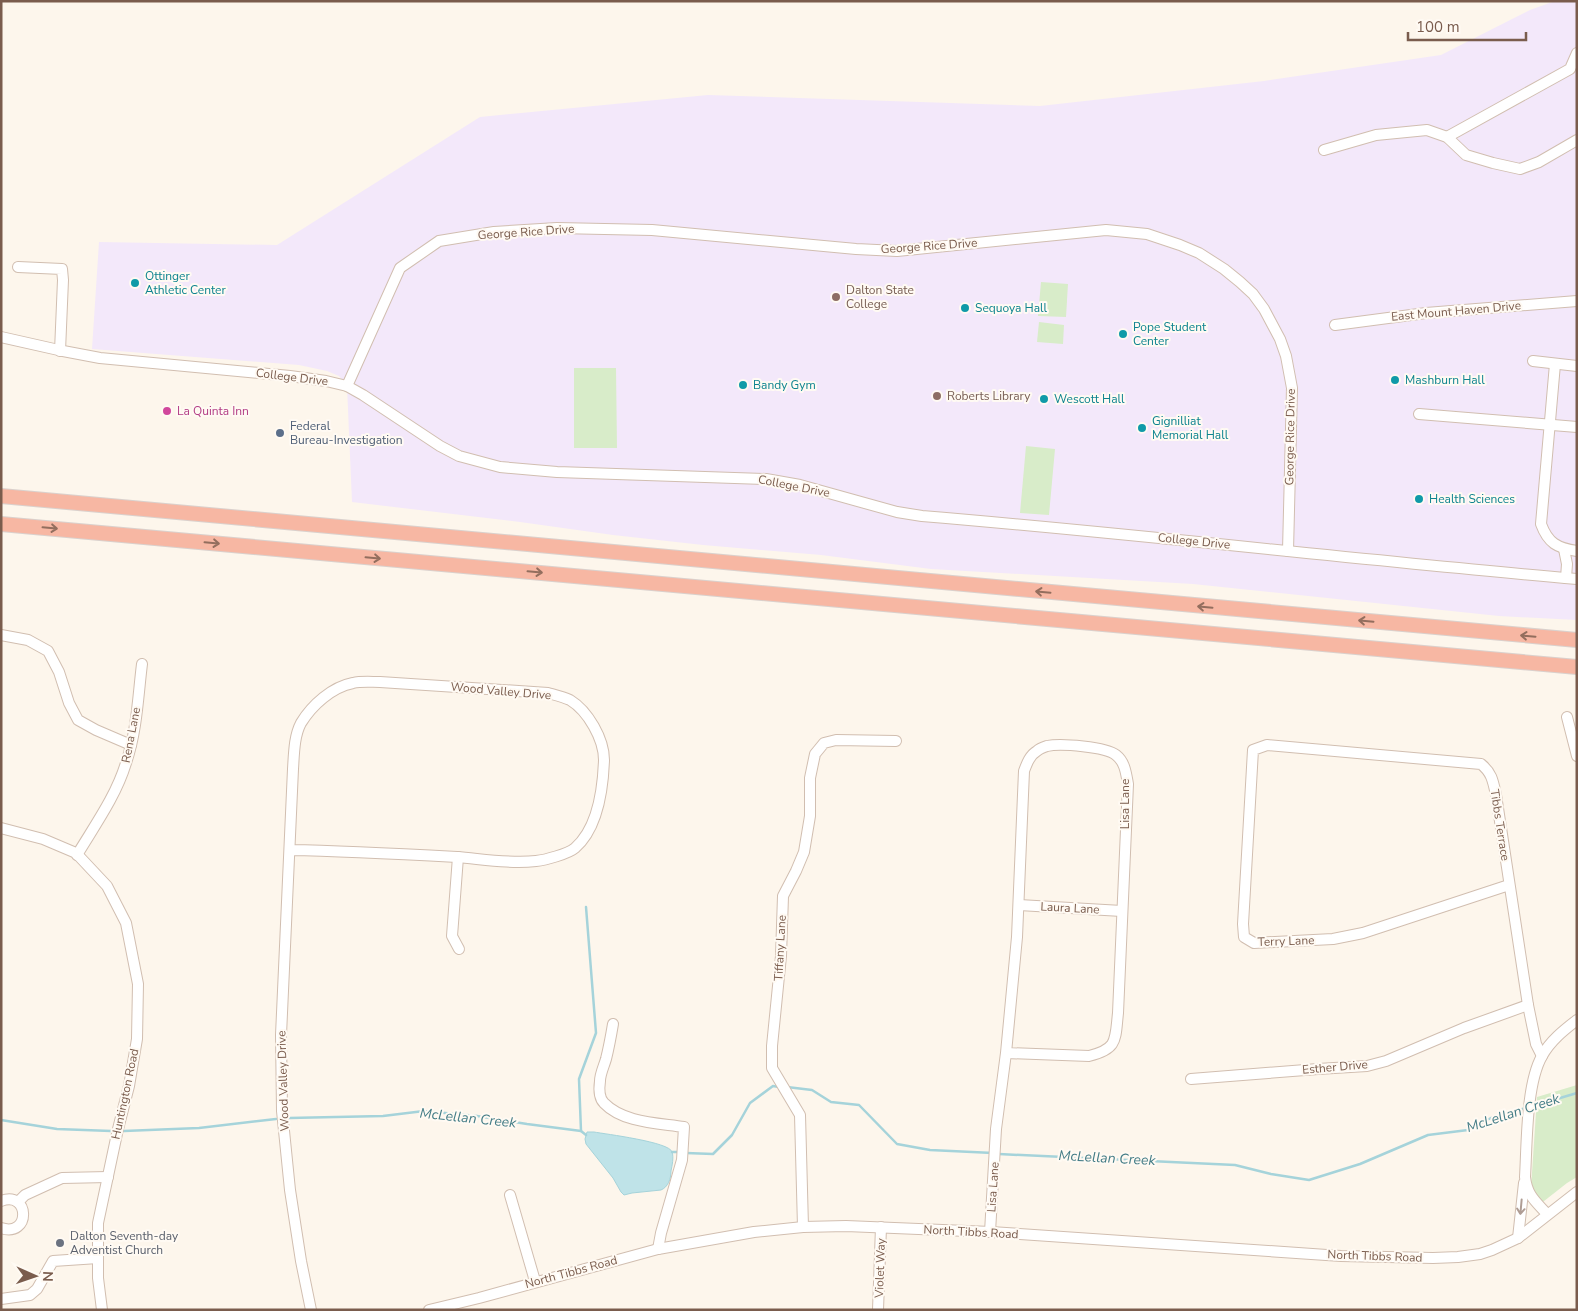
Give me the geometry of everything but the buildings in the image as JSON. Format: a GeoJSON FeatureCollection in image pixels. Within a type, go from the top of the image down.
{"type":"FeatureCollection","features":[{"type":"Feature","properties":{"kind":"highway"},"geometry":{"type":"LineString","coordinates":[[1,496],[1577,640]]}},
{"type":"Feature","properties":{"kind":"highway"},"geometry":{"type":"LineString","coordinates":[[1,524],[1577,668]]}},
{"type":"Feature","properties":{"kind":"street"},"geometry":{"type":"LineString","coordinates":[[1447,137],[1570,70],[1577,53]]}},
{"type":"Feature","properties":{"kind":"street"},"geometry":{"type":"LineString","coordinates":[[1324,150],[1376,135],[1427,130],[1447,137],[1466,154],[1520,169],[1539,162],[1577,140]]}},
{"type":"Feature","properties":{"kind":"street","name":"George Rice Drive"},"geometry":{"type":"LineString","coordinates":[[346,386],[400,268],[439,242],[494,232],[576,228],[652,230],[856,249],[897,251],[1106,230],[1147,234],[1199,253],[1224,269],[1253,294],[1264,309],[1280,339],[1286,356],[1292,388],[1288,552]]}},
{"type":"Feature","properties":{"kind":"street"},"geometry":{"type":"LineString","coordinates":[[18,267],[62,270],[60,351]]}},
{"type":"Feature","properties":{"kind":"street","name":"East Mount Haven Drive"},"geometry":{"type":"LineString","coordinates":[[1335,325],[1426,313],[1577,302]]}},
{"type":"Feature","properties":{"kind":"street","name":"College Drive"},"geometry":{"type":"LineString","coordinates":[[1,337],[100,358],[290,376],[346,386],[386,409],[440,446],[459,456],[500,467],[558,472],[766,479],[800,486],[883,509],[913,514],[1577,579]]}},
{"type":"Feature","properties":{"kind":"street"},"geometry":{"type":"LineString","coordinates":[[1533,361],[1577,366]]}},
{"type":"Feature","properties":{"kind":"street"},"geometry":{"type":"LineString","coordinates":[[1555,364],[1542,524],[1546,535],[1554,544],[1564,549],[1577,551]]}},
{"type":"Feature","properties":{"kind":"street"},"geometry":{"type":"LineString","coordinates":[[1419,414],[1577,427]]}},
{"type":"Feature","properties":{"kind":"street"},"geometry":{"type":"LineString","coordinates":[[1564,549],[1567,564],[1566,578]]}},
{"type":"Feature","properties":{"kind":"street"},"geometry":{"type":"LineString","coordinates":[[1,635],[28,640],[48,651],[59,672],[69,703],[78,720],[131,745]]}},
{"type":"Feature","properties":{"kind":"street","name":"Rena Lane"},"geometry":{"type":"LineString","coordinates":[[77,855],[110,799],[126,763],[131,745],[142,664]]}},
{"type":"Feature","properties":{"kind":"street","name":"Wood Valley Drive"},"geometry":{"type":"LineString","coordinates":[[290,850],[536,862],[559,855],[575,849],[595,818],[603,776],[604,751],[599,736],[581,708],[568,700],[548,693],[380,682],[353,683],[334,689],[316,705],[301,723],[296,740],[293,769],[282,1035],[282,1111],[290,1190],[311,1310]]}},
{"type":"Feature","properties":{"kind":"street"},"geometry":{"type":"LineString","coordinates":[[1567,716],[1577,756]]}},
{"type":"Feature","properties":{"kind":"street","name":"Tiffany Lane"},"geometry":{"type":"LineString","coordinates":[[803,1227],[800,1116],[790,1096],[778,1080],[772,1066],[781,956],[783,896],[804,852],[810,816],[810,778],[815,754],[824,743],[836,740],[896,741]]}},
{"type":"Feature","properties":{"kind":"street","name":"Tibbs Terrace"},"geometry":{"type":"LineString","coordinates":[[1253,750],[1267,745],[1323,749],[1481,764],[1488,770],[1492,779],[1528,1005],[1536,1044],[1542,1056]]}},
{"type":"Feature","properties":{"kind":"street","name":"Lisa Lane"},"geometry":{"type":"LineString","coordinates":[[990,1232],[996,1129],[1006,1053],[1019,905],[1024,771],[1028,760],[1034,752],[1047,746],[1106,749],[1117,755],[1124,765],[1128,784],[1116,1038],[1108,1050],[1089,1056],[1006,1053]]}},
{"type":"Feature","properties":{"kind":"street","name":"Terry Lane"},"geometry":{"type":"LineString","coordinates":[[1253,750],[1244,937],[1254,943],[1333,939],[1362,933],[1509,885]]}},
{"type":"Feature","properties":{"kind":"street","name":"Huntington Road"},"geometry":{"type":"LineString","coordinates":[[1,828],[43,839],[77,855],[107,886],[126,923],[138,984],[137,1039],[129,1086],[98,1223],[98,1278],[102,1310]]}},
{"type":"Feature","properties":{"kind":"street"},"geometry":{"type":"LineString","coordinates":[[458,857],[452,936],[459,949]]}},
{"type":"Feature","properties":{"kind":"street","name":"Laura Lane"},"geometry":{"type":"LineString","coordinates":[[1019,905],[1122,911]]}},
{"type":"Feature","properties":{"kind":"street","name":"Esther Drive"},"geometry":{"type":"LineString","coordinates":[[1192,1080],[1318,1068],[1366,1066],[1394,1058],[1464,1028],[1528,1005]]}},
{"type":"Feature","properties":{"kind":"street"},"geometry":{"type":"LineString","coordinates":[[1518,1238],[1532,1087],[1536,1070],[1542,1056],[1552,1042],[1577,1020]]}},
{"type":"Feature","properties":{"kind":"street"},"geometry":{"type":"LineString","coordinates":[[613,1024],[600,1080],[600,1095],[603,1103],[632,1119],[684,1127],[682,1160],[658,1249]]}},
{"type":"Feature","properties":{"kind":"street"},"geometry":{"type":"LineString","coordinates":[[18,1202],[25,1195],[62,1178],[108,1177]]}},
{"type":"Feature","properties":{"kind":"street"},"geometry":{"type":"LineString","coordinates":[[1525,1177],[1531,1198],[1547,1214]]}},
{"type":"Feature","properties":{"kind":"street","name":"North Tibbs Road"},"geometry":{"type":"LineString","coordinates":[[429,1310],[658,1249],[754,1232],[803,1227],[846,1226],[990,1232],[1341,1256],[1433,1258],[1480,1254],[1518,1238],[1577,1192]]}},
{"type":"Feature","properties":{"kind":"street"},"geometry":{"type":"LineString","coordinates":[[510,1195],[535,1281]]}},
{"type":"Feature","properties":{"kind":"street"},"geometry":{"type":"LineString","coordinates":[[1,1201],[8,1199],[18,1202],[24,1215],[20,1224],[11,1230],[1,1228]]}},
{"type":"Feature","properties":{"kind":"street","name":"Violet Way"},"geometry":{"type":"LineString","coordinates":[[878,1310],[881,1227]]}},
{"type":"Feature","properties":{"kind":"street"},"geometry":{"type":"LineString","coordinates":[[1,1298],[30,1295],[37,1289],[53,1261],[98,1258]]}},
{"type":"Feature","properties":{"kind":"shaded area","name":"Dalton State College"},"geometry":{"type":"Polygon","coordinates":[[[1555,1],[1577,1],[1577,620],[1499,616],[1193,584],[931,569],[821,555],[613,535],[352,502],[347,386],[339,376],[327,371],[299,365],[92,349],[99,242],[277,245],[480,117],[708,95],[1040,106],[1264,81],[1441,55],[1530,10],[1555,1]]]}},
{"type":"Feature","properties":{"kind":"green space"},"geometry":{"type":"Polygon","coordinates":[[[1041,282],[1068,284],[1066,317],[1038,316],[1041,282]]]}},
{"type":"Feature","properties":{"kind":"green space"},"geometry":{"type":"Polygon","coordinates":[[[1039,322],[1064,325],[1063,344],[1037,342],[1039,322]]]}},
{"type":"Feature","properties":{"kind":"green space"},"geometry":{"type":"Polygon","coordinates":[[[574,368],[616,368],[617,448],[574,448],[574,368]]]}},
{"type":"Feature","properties":{"kind":"green space"},"geometry":{"type":"Polygon","coordinates":[[[1026,446],[1055,449],[1049,515],[1020,513],[1026,446]]]}},
{"type":"Feature","properties":{"kind":"green space"},"geometry":{"type":"Polygon","coordinates":[[[1577,1085],[1577,1177],[1539,1205],[1530,1203],[1537,1097],[1577,1085]]]}},
{"type":"Feature","properties":{"kind":"water"},"geometry":{"type":"Polygon","coordinates":[[[587,1132],[636,1139],[669,1148],[673,1159],[669,1182],[661,1190],[624,1195],[586,1144],[587,1132]]]}},
{"type":"Feature","properties":{"kind":"waterway"},"geometry":{"type":"LineString","coordinates":[[581,1131],[579,1079],[596,1033],[586,907]]}},
{"type":"Feature","properties":{"kind":"waterway","name":"McLellan Creek"},"geometry":{"type":"LineString","coordinates":[[686,1153],[713,1154],[732,1135],[750,1103],[773,1086],[779,1087]]}},
{"type":"Feature","properties":{"kind":"waterway","name":"McLellan Creek"},"geometry":{"type":"LineString","coordinates":[[787,1087],[812,1090],[831,1102],[859,1105],[897,1144],[930,1150],[993,1153]]}},
{"type":"Feature","properties":{"kind":"waterway","name":"McLellan Creek"},"geometry":{"type":"LineString","coordinates":[[1533,1106],[1577,1093]]}},
{"type":"Feature","properties":{"kind":"waterway","name":"McLellan Creek"},"geometry":{"type":"LineString","coordinates":[[999,1154],[1235,1165],[1271,1174],[1309,1180],[1360,1164],[1428,1135],[1468,1130],[1491,1118],[1526,1108]]}},
{"type":"Feature","properties":{"kind":"waterway","name":"McLellan Creek"},"geometry":{"type":"LineString","coordinates":[[289,1118],[383,1116],[424,1111],[477,1116],[581,1131],[586,1135]]}},
{"type":"Feature","properties":{"kind":"waterway","name":"McLellan Creek"},"geometry":{"type":"LineString","coordinates":[[124,1131],[199,1128],[276,1119]]}},
{"type":"Feature","properties":{"kind":"waterway","name":"McLellan Creek"},"geometry":{"type":"LineString","coordinates":[[1,1120],[57,1129],[111,1131]]}},
{"type":"Feature","properties":{"kind":"waterway","name":"McLellan Creek"},"geometry":{"type":"LineString","coordinates":[[672,1152],[681,1152]]}},
{"type":"Feature","properties":{"kind":"place","name":"Ottinger Athletic Center"},"geometry":{"type":"Point","coordinates":[135,283]}},
{"type":"Feature","properties":{"kind":"place","name":"Dalton State College"},"geometry":{"type":"Point","coordinates":[836,297]}},
{"type":"Feature","properties":{"kind":"place","name":"Sequoya Hall"},"geometry":{"type":"Point","coordinates":[965,308]}},
{"type":"Feature","properties":{"kind":"place","name":"Pope Student Center"},"geometry":{"type":"Point","coordinates":[1123,334]}},
{"type":"Feature","properties":{"kind":"place","name":"Mashburn Hall"},"geometry":{"type":"Point","coordinates":[1395,380]}},
{"type":"Feature","properties":{"kind":"place","name":"Bandy Gym"},"geometry":{"type":"Point","coordinates":[743,385]}},
{"type":"Feature","properties":{"kind":"place","name":"Roberts Library"},"geometry":{"type":"Point","coordinates":[937,396]}},
{"type":"Feature","properties":{"kind":"place","name":"Wescott Hall"},"geometry":{"type":"Point","coordinates":[1044,399]}},
{"type":"Feature","properties":{"kind":"place","name":"La Quinta Inn"},"geometry":{"type":"Point","coordinates":[167,411]}},
{"type":"Feature","properties":{"kind":"place","name":"Gignilliat Memorial Hall"},"geometry":{"type":"Point","coordinates":[1142,428]}},
{"type":"Feature","properties":{"kind":"place","name":"Federal Bureau-Investigation"},"geometry":{"type":"Point","coordinates":[280,433]}},
{"type":"Feature","properties":{"kind":"place","name":"Health Sciences"},"geometry":{"type":"Point","coordinates":[1419,499]}},
{"type":"Feature","properties":{"kind":"place","name":"Dalton Seventh-day Adventist Church"},"geometry":{"type":"Point","coordinates":[60,1243]}}]}
